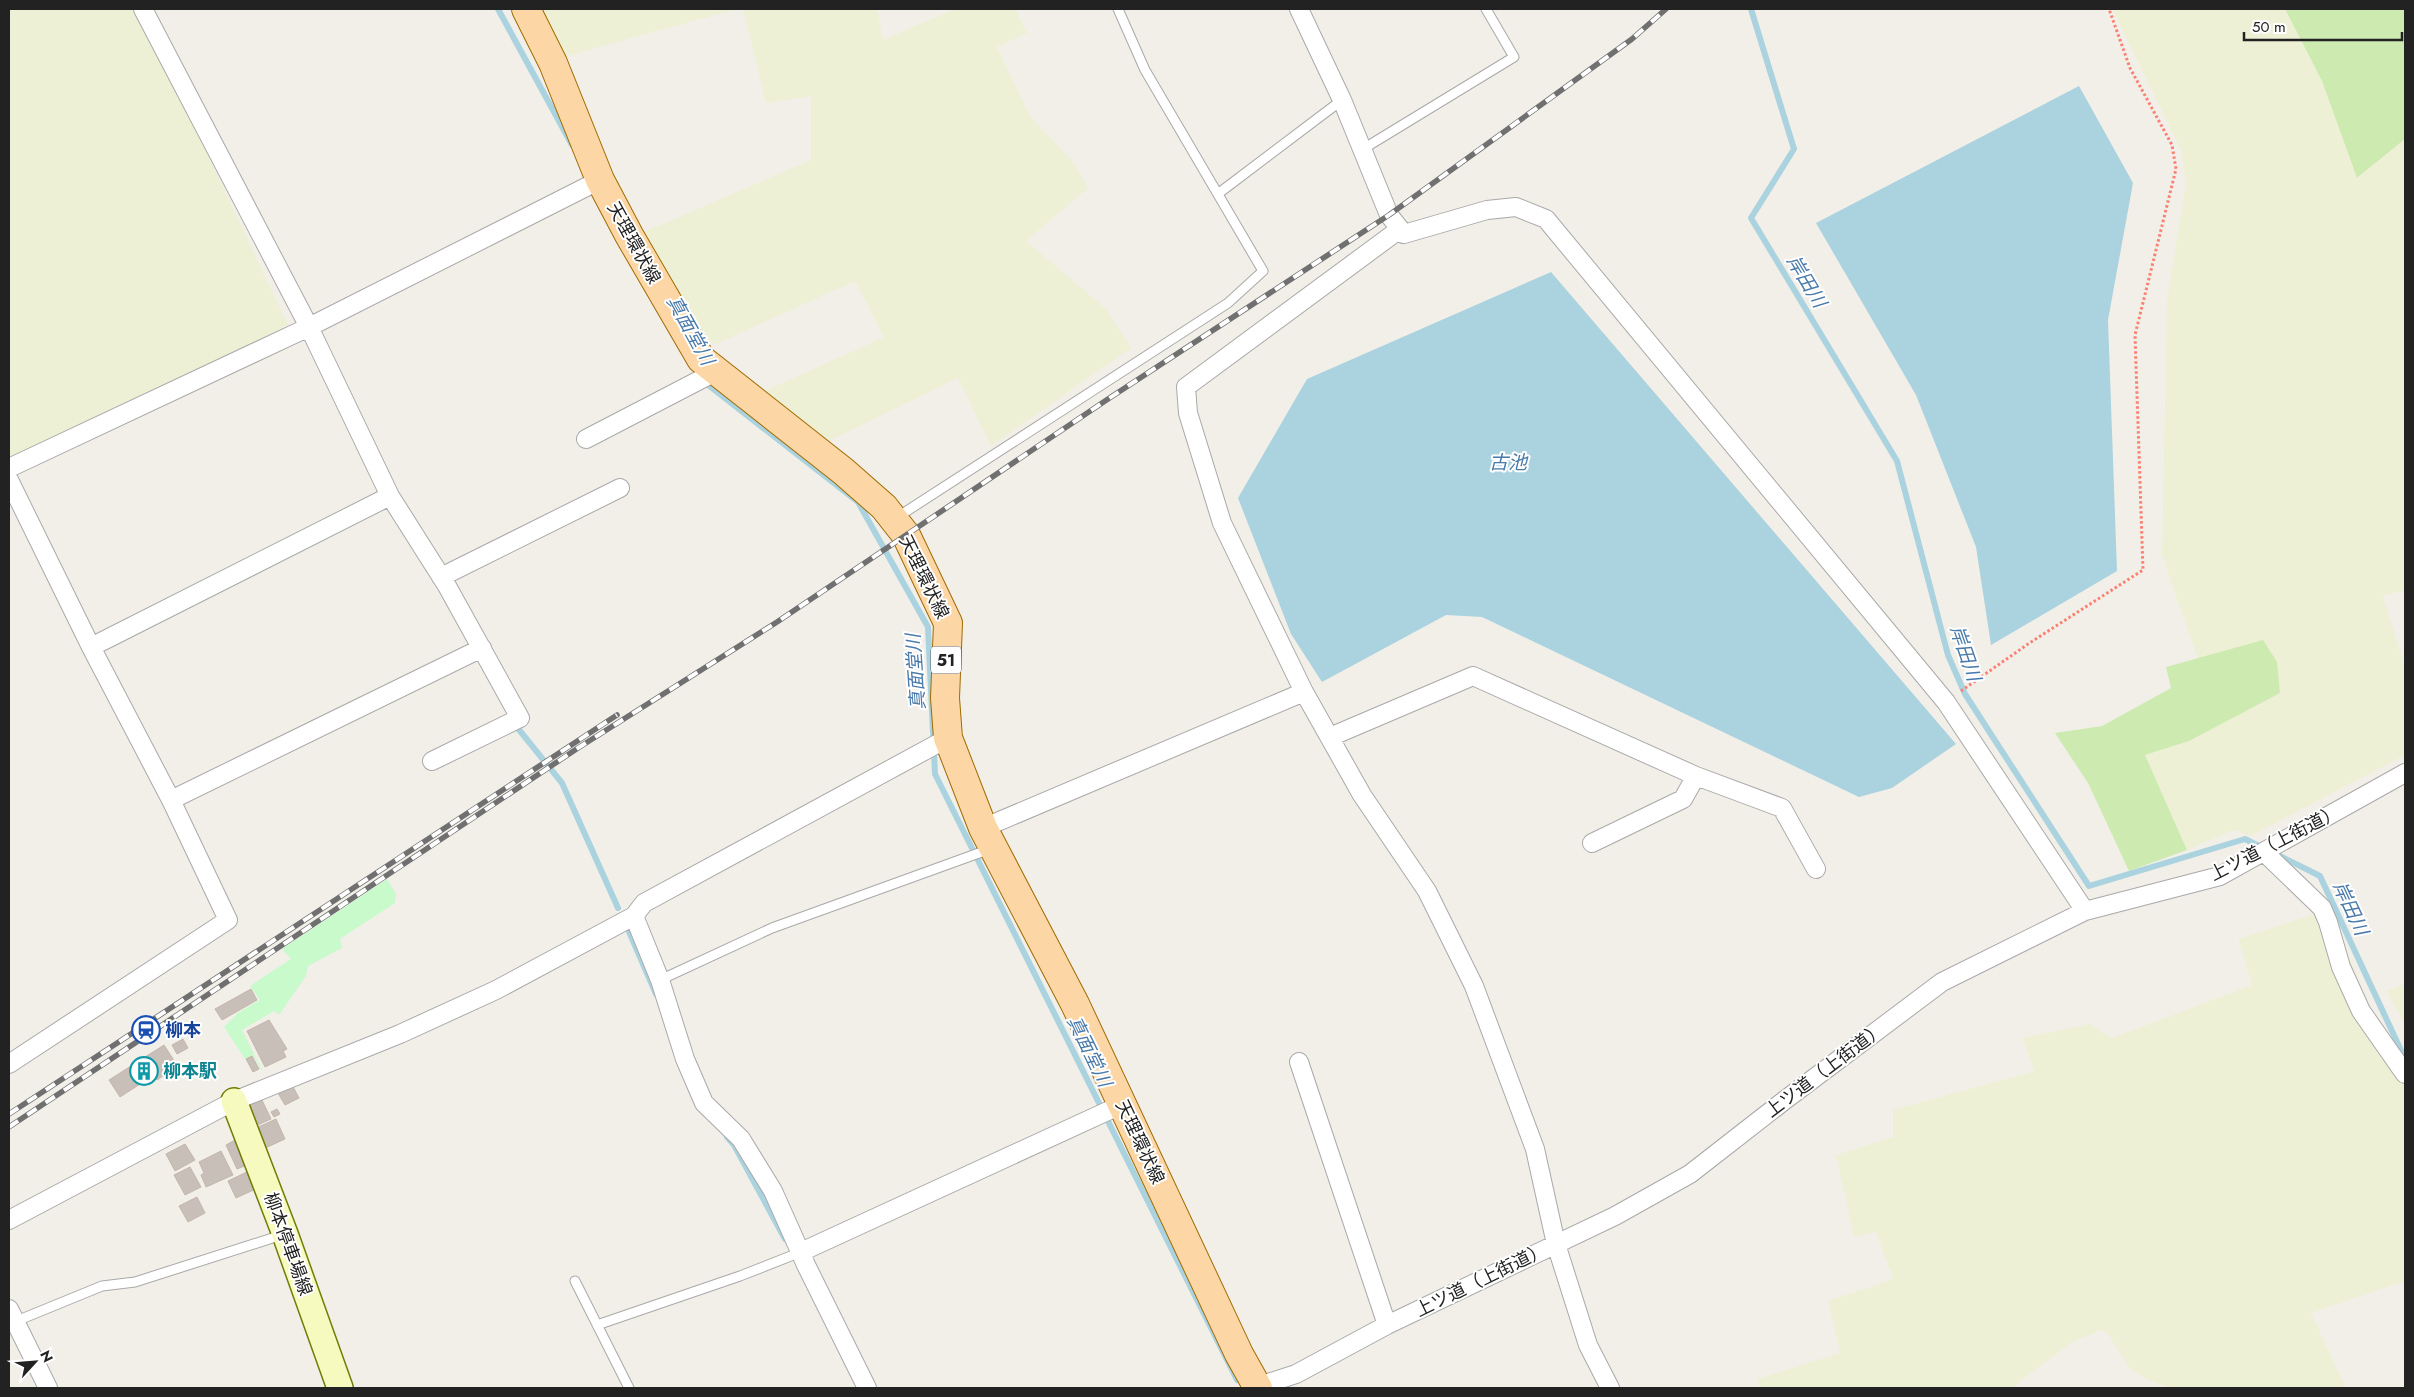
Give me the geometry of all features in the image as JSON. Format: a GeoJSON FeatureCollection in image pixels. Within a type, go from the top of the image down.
{"type":"FeatureCollection","features":[{"type":"Feature","properties":{"kind":"main road","name":"天理環状線"},"geometry":{"type":"LineString","coordinates":[[526,9],[553,63],[600,180],[629,235],[701,359],[842,471],[884,507],[906,535],[948,624],[945,698],[948,738],[988,838],[1074,1004],[1123,1104],[1256,1388]]}},
{"type":"Feature","properties":{"kind":"main road","name":"柳本停車場線"},"geometry":{"type":"LineString","coordinates":[[234,1100],[285,1234],[340,1388]]}},
{"type":"Feature","properties":{"kind":"street"},"geometry":{"type":"LineString","coordinates":[[143,9],[309,327],[390,496],[441,577],[520,718],[432,761]]}},
{"type":"Feature","properties":{"kind":"street"},"geometry":{"type":"LineString","coordinates":[[1299,9],[1342,100],[1389,215],[1404,234],[1487,210],[1516,206],[1546,219],[1946,702],[2085,911]]}},
{"type":"Feature","properties":{"kind":"street"},"geometry":{"type":"LineString","coordinates":[[9,468],[309,327],[600,180]]}},
{"type":"Feature","properties":{"kind":"street"},"geometry":{"type":"LineString","coordinates":[[1400,229],[1186,388],[1188,413],[1222,522],[1304,692],[1362,795],[1427,891],[1474,986],[1535,1149],[1556,1244],[1588,1345],[1610,1388]]}},
{"type":"Feature","properties":{"kind":"street"},"geometry":{"type":"LineString","coordinates":[[586,439],[717,371]]}},
{"type":"Feature","properties":{"kind":"street"},"geometry":{"type":"LineString","coordinates":[[9,480],[90,647],[171,800],[228,920],[9,1064]]}},
{"type":"Feature","properties":{"kind":"street"},"geometry":{"type":"LineString","coordinates":[[441,577],[620,488]]}},
{"type":"Feature","properties":{"kind":"street"},"geometry":{"type":"LineString","coordinates":[[90,647],[390,496]]}},
{"type":"Feature","properties":{"kind":"street"},"geometry":{"type":"LineString","coordinates":[[171,800],[482,648]]}},
{"type":"Feature","properties":{"kind":"street"},"geometry":{"type":"LineString","coordinates":[[1330,737],[1474,676],[1696,776],[1782,808],[1816,869]]}},
{"type":"Feature","properties":{"kind":"street"},"geometry":{"type":"LineString","coordinates":[[988,838],[1304,692]]}},
{"type":"Feature","properties":{"kind":"street"},"geometry":{"type":"LineString","coordinates":[[9,1220],[234,1100],[400,1034],[496,990],[634,916],[644,903],[948,738]]}},
{"type":"Feature","properties":{"kind":"street","name":"上ツ道（上街道）"},"geometry":{"type":"LineString","coordinates":[[1256,1388],[1296,1374],[1388,1325],[1615,1216],[1690,1174],[1942,982],[2085,911],[2220,876],[2405,773]]}},
{"type":"Feature","properties":{"kind":"street"},"geometry":{"type":"LineString","coordinates":[[1592,843],[1683,799],[1696,776]]}},
{"type":"Feature","properties":{"kind":"street"},"geometry":{"type":"LineString","coordinates":[[2264,852],[2322,908],[2341,967],[2361,1011],[2405,1074]]}},
{"type":"Feature","properties":{"kind":"street"},"geometry":{"type":"LineString","coordinates":[[634,916],[660,980],[685,1059],[704,1103],[741,1139],[773,1191],[806,1266],[867,1388]]}},
{"type":"Feature","properties":{"kind":"street"},"geometry":{"type":"LineString","coordinates":[[1298,1062],[1388,1325]]}},
{"type":"Feature","properties":{"kind":"street"},"geometry":{"type":"LineString","coordinates":[[801,1252],[1123,1104]]}},
{"type":"Feature","properties":{"kind":"street"},"geometry":{"type":"LineString","coordinates":[[12,1315],[48,1388]]}},
{"type":"Feature","properties":{"kind":"lane"},"geometry":{"type":"LineString","coordinates":[[894,520],[1228,303],[1263,271],[1219,193],[1145,70],[1118,9]]}},
{"type":"Feature","properties":{"kind":"lane"},"geometry":{"type":"LineString","coordinates":[[1363,149],[1514,57],[1486,9]]}},
{"type":"Feature","properties":{"kind":"lane"},"geometry":{"type":"LineString","coordinates":[[1219,193],[1342,100]]}},
{"type":"Feature","properties":{"kind":"lane"},"geometry":{"type":"LineString","coordinates":[[660,980],[772,928],[988,838]]}},
{"type":"Feature","properties":{"kind":"lane"},"geometry":{"type":"LineString","coordinates":[[12,1315],[102,1286],[135,1282],[285,1234]]}},
{"type":"Feature","properties":{"kind":"lane"},"geometry":{"type":"LineString","coordinates":[[597,1325],[740,1276],[801,1252]]}},
{"type":"Feature","properties":{"kind":"lane"},"geometry":{"type":"LineString","coordinates":[[575,1281],[629,1388]]}},
{"type":"Feature","properties":{"kind":"path"},"geometry":{"type":"LineString","coordinates":[[1946,702],[2028,644],[2143,570],[2135,334],[2176,170],[2172,145],[2130,68],[2109,9]]}},
{"type":"Feature","properties":{"kind":"green space"},"geometry":{"type":"Polygon","coordinates":[[[9,9],[139,9],[288,325],[9,464],[9,9]]]}},
{"type":"Feature","properties":{"kind":"green space"},"geometry":{"type":"Polygon","coordinates":[[[540,9],[737,9],[563,57],[540,9]]]}},
{"type":"Feature","properties":{"kind":"green space"},"geometry":{"type":"Polygon","coordinates":[[[743,9],[877,9],[883,40],[955,9],[1015,9],[1027,33],[997,47],[1030,116],[1074,163],[1088,188],[1026,241],[1106,309],[1131,348],[991,446],[958,378],[829,441],[765,391],[884,337],[855,281],[714,345],[693,319],[644,232],[811,160],[811,96],[766,103],[743,9]]]}},
{"type":"Feature","properties":{"kind":"green space"},"geometry":{"type":"Polygon","coordinates":[[[2112,9],[2285,9],[2322,81],[2358,178],[2405,139],[2405,590],[2383,596],[2405,667],[2405,755],[2251,836],[2234,830],[2187,850],[2145,755],[2189,741],[2263,640],[2198,659],[2162,556],[2167,301],[2186,183],[2181,150],[2112,9]]]}},
{"type":"Feature","properties":{"kind":"green space"},"geometry":{"type":"Polygon","coordinates":[[[2285,9],[2405,9],[2405,139],[2357,178],[2322,81],[2285,9]]]}},
{"type":"Feature","properties":{"kind":"green space"},"geometry":{"type":"Polygon","coordinates":[[[2263,640],[2277,662],[2280,693],[2189,741],[2145,755],[2187,850],[2129,871],[2088,783],[2055,733],[2102,726],[2171,688],[2166,667],[2263,640]]]}},
{"type":"Feature","properties":{"kind":"green space"},"geometry":{"type":"Polygon","coordinates":[[[387,879],[396,894],[395,903],[340,939],[342,948],[308,966],[306,976],[279,1015],[274,1011],[242,1030],[262,1070],[253,1055],[245,1059],[224,1027],[238,1013],[260,1000],[250,986],[291,959],[282,949],[387,879]]]}},
{"type":"Feature","properties":{"kind":"green space"},"geometry":{"type":"Polygon","coordinates":[[[2330,909],[2374,1020],[2405,1063],[2405,1281],[2311,1313],[2346,1388],[2168,1387],[2146,1379],[2130,1368],[2107,1333],[2101,1330],[2074,1341],[2021,1380],[2015,1388],[1760,1388],[1757,1379],[1840,1353],[1828,1301],[1893,1279],[1876,1232],[1854,1237],[1836,1155],[1893,1137],[1893,1110],[2035,1071],[2022,1038],[2089,1024],[2112,1038],[2252,985],[2238,939],[2330,909]]]}},
{"type":"Feature","properties":{"kind":"green space"},"geometry":{"type":"Polygon","coordinates":[[[2405,984],[2405,1024],[2386,991],[2405,984]]]}},
{"type":"Feature","properties":{"kind":"water"},"geometry":{"type":"Polygon","coordinates":[[[2079,86],[2133,183],[2108,320],[2117,571],[1991,645],[1976,547],[1916,395],[1816,223],[2079,86]]]}},
{"type":"Feature","properties":{"kind":"water","name":"古池"},"geometry":{"type":"Polygon","coordinates":[[[1551,272],[1956,744],[1892,788],[1859,797],[1482,617],[1446,615],[1322,682],[1291,634],[1238,498],[1307,379],[1551,272]]]}},
{"type":"Feature","properties":{"kind":"building"},"geometry":{"type":"Polygon","coordinates":[[[251,989],[257,1000],[222,1020],[215,1009],[251,989]]]}},
{"type":"Feature","properties":{"kind":"building"},"geometry":{"type":"Polygon","coordinates":[[[269,1020],[287,1049],[283,1051],[286,1057],[265,1067],[247,1031],[269,1020]]]}},
{"type":"Feature","properties":{"kind":"building"},"geometry":{"type":"Polygon","coordinates":[[[183,1039],[188,1048],[177,1054],[172,1045],[183,1039]]]}},
{"type":"Feature","properties":{"kind":"building","name":"柳本駅"},"geometry":{"type":"Polygon","coordinates":[[[164,1045],[175,1062],[164,1069],[166,1074],[157,1080],[154,1075],[120,1097],[109,1080],[164,1045]]]}},
{"type":"Feature","properties":{"kind":"building"},"geometry":{"type":"Polygon","coordinates":[[[252,1056],[259,1069],[253,1072],[246,1059],[252,1056]]]}},
{"type":"Feature","properties":{"kind":"building"},"geometry":{"type":"Polygon","coordinates":[[[290,1081],[299,1098],[285,1105],[275,1088],[290,1081]]]}},
{"type":"Feature","properties":{"kind":"building"},"geometry":{"type":"Polygon","coordinates":[[[260,1096],[271,1119],[253,1127],[243,1104],[260,1096]]]}},
{"type":"Feature","properties":{"kind":"building"},"geometry":{"type":"Polygon","coordinates":[[[277,1109],[280,1114],[274,1117],[271,1112],[277,1109]]]}},
{"type":"Feature","properties":{"kind":"building"},"geometry":{"type":"Polygon","coordinates":[[[276,1119],[285,1139],[263,1149],[254,1129],[276,1119]]]}},
{"type":"Feature","properties":{"kind":"building"},"geometry":{"type":"Polygon","coordinates":[[[235,1140],[247,1165],[237,1169],[226,1145],[235,1140]]]}},
{"type":"Feature","properties":{"kind":"building"},"geometry":{"type":"Polygon","coordinates":[[[185,1144],[195,1160],[175,1171],[166,1154],[185,1144]]]}},
{"type":"Feature","properties":{"kind":"building"},"geometry":{"type":"Polygon","coordinates":[[[221,1151],[233,1175],[206,1187],[201,1175],[204,1173],[199,1162],[221,1151]]]}},
{"type":"Feature","properties":{"kind":"building"},"geometry":{"type":"Polygon","coordinates":[[[190,1167],[201,1187],[185,1195],[174,1175],[190,1167]]]}},
{"type":"Feature","properties":{"kind":"building"},"geometry":{"type":"Polygon","coordinates":[[[251,1170],[260,1187],[236,1198],[228,1181],[251,1170]]]}},
{"type":"Feature","properties":{"kind":"building"},"geometry":{"type":"Polygon","coordinates":[[[197,1197],[205,1213],[188,1222],[179,1206],[197,1197]]]}},
{"type":"Feature","properties":{"kind":"waterway","name":"真面堂川"},"geometry":{"type":"LineString","coordinates":[[498,9],[572,145]]}},
{"type":"Feature","properties":{"kind":"waterway","name":"岸田川"},"geometry":{"type":"LineString","coordinates":[[1751,9],[1794,149],[1751,218],[1897,461],[1948,655],[1965,694],[2089,886],[2245,839],[2265,849]]}},
{"type":"Feature","properties":{"kind":"waterway","name":"真面堂川"},"geometry":{"type":"LineString","coordinates":[[703,381],[858,502],[928,627],[935,774],[1237,1380]]}},
{"type":"Feature","properties":{"kind":"waterway"},"geometry":{"type":"LineString","coordinates":[[516,726],[562,783],[618,908]]}},
{"type":"Feature","properties":{"kind":"waterway","name":"岸田川"},"geometry":{"type":"LineString","coordinates":[[2276,854],[2320,876],[2405,1059]]}},
{"type":"Feature","properties":{"kind":"waterway"},"geometry":{"type":"LineString","coordinates":[[627,927],[656,994]]}},
{"type":"Feature","properties":{"kind":"waterway"},"geometry":{"type":"LineString","coordinates":[[727,1137],[734,1145],[785,1239]]}},
{"type":"Feature","properties":{"kind":"railway"},"geometry":{"type":"LineString","coordinates":[[9,1127],[578,748],[777,622],[1108,399],[1389,215],[1632,39],[1666,9]]}},
{"type":"Feature","properties":{"kind":"railway"},"geometry":{"type":"LineString","coordinates":[[9,1114],[617,715]]}},
{"type":"Feature","properties":{"kind":"place","name":"柳本"},"geometry":{"type":"Point","coordinates":[146,1030]}},
{"type":"Feature","properties":{"kind":"place","name":"柳本駅"},"geometry":{"type":"Point","coordinates":[144,1071]}}]}
